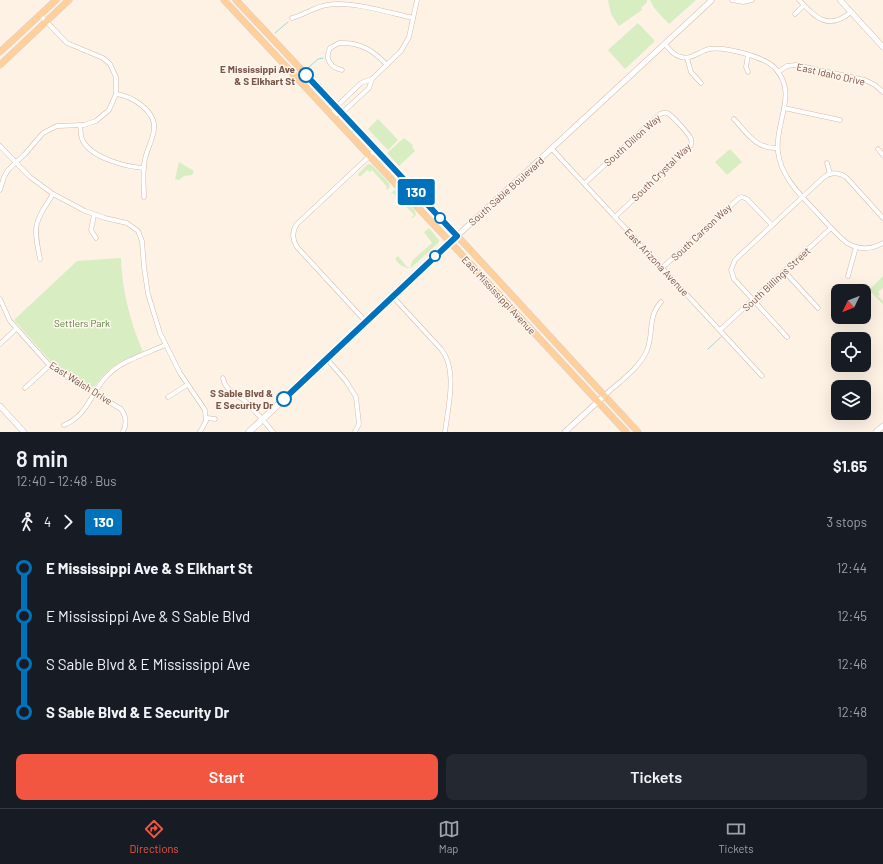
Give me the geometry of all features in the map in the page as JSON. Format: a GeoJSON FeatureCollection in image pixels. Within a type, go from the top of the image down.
{"type":"FeatureCollection","features":[{"type":"Feature","properties":{"kind":"main road"},"geometry":{"type":"LineString","coordinates":[[0,52],[56,0]]}},
{"type":"Feature","properties":{"kind":"main road"},"geometry":{"type":"LineString","coordinates":[[0,65],[69,0]]}},
{"type":"Feature","properties":{"kind":"main road","name":"East Mississippi Avenue"},"geometry":{"type":"LineString","coordinates":[[224,0],[626,432]]}},
{"type":"Feature","properties":{"kind":"main road","name":"East Mississippi Avenue"},"geometry":{"type":"LineString","coordinates":[[236,0],[638,432]]}},
{"type":"Feature","properties":{"kind":"main road","name":"South Sable Boulevard"},"geometry":{"type":"LineString","coordinates":[[249,432],[457,236]]}},
{"type":"Feature","properties":{"kind":"street"},"geometry":{"type":"LineString","coordinates":[[332,115],[336,107],[361,83],[372,79],[404,46],[409,35],[417,0]]}},
{"type":"Feature","properties":{"kind":"street","name":"South Sable Boulevard"},"geometry":{"type":"LineString","coordinates":[[457,236],[712,0]]}},
{"type":"Feature","properties":{"kind":"street"},"geometry":{"type":"LineString","coordinates":[[732,0],[743,2],[752,0]]}},
{"type":"Feature","properties":{"kind":"street"},"geometry":{"type":"LineString","coordinates":[[799,0],[816,17],[832,21],[841,20],[851,12]]}},
{"type":"Feature","properties":{"kind":"street"},"geometry":{"type":"LineString","coordinates":[[840,0],[882,43]]}},
{"type":"Feature","properties":{"kind":"street"},"geometry":{"type":"LineString","coordinates":[[292,18],[324,5],[341,4],[413,18]]}},
{"type":"Feature","properties":{"kind":"street"},"geometry":{"type":"LineString","coordinates":[[795,14],[804,5]]}},
{"type":"Feature","properties":{"kind":"street"},"geometry":{"type":"LineString","coordinates":[[0,190],[6,173],[39,137],[48,130],[61,125],[80,125],[96,121],[104,115],[112,105],[116,94],[116,77],[113,68],[107,61],[67,43],[40,15]]}},
{"type":"Feature","properties":{"kind":"street"},"geometry":{"type":"LineString","coordinates":[[342,70],[334,67],[330,63],[328,57],[330,48],[339,43],[370,50],[387,65]]}},
{"type":"Feature","properties":{"kind":"street"},"geometry":{"type":"LineString","coordinates":[[665,44],[677,56],[688,58],[706,50],[716,49],[748,55],[764,60],[778,72],[782,77],[786,89],[777,148],[779,159],[787,176],[803,197],[842,240],[856,247],[871,248],[883,244]]}},
{"type":"Feature","properties":{"kind":"street"},"geometry":{"type":"LineString","coordinates":[[748,55],[746,67],[748,72]]}},
{"type":"Feature","properties":{"kind":"street"},"geometry":{"type":"LineString","coordinates":[[688,58],[691,72],[701,83]]}},
{"type":"Feature","properties":{"kind":"street","name":"East Idaho Drive"},"geometry":{"type":"LineString","coordinates":[[778,72],[787,66],[796,65],[860,79],[870,83],[883,92]]}},
{"type":"Feature","properties":{"kind":"street"},"geometry":{"type":"LineString","coordinates":[[332,115],[342,113],[369,88],[372,79]]}},
{"type":"Feature","properties":{"kind":"street"},"geometry":{"type":"LineString","coordinates":[[116,94],[129,97],[137,101],[152,119],[154,131],[144,160],[144,197]]}},
{"type":"Feature","properties":{"kind":"street"},"geometry":{"type":"LineString","coordinates":[[784,108],[840,120]]}},
{"type":"Feature","properties":{"kind":"street","name":"South Dillon Way"},"geometry":{"type":"LineString","coordinates":[[584,184],[660,114],[664,112],[668,113],[680,126]]}},
{"type":"Feature","properties":{"kind":"street"},"geometry":{"type":"LineString","coordinates":[[734,119],[759,145],[767,148],[777,148]]}},
{"type":"Feature","properties":{"kind":"street"},"geometry":{"type":"LineString","coordinates":[[80,125],[83,141],[94,152],[112,161],[136,168],[144,168]]}},
{"type":"Feature","properties":{"kind":"street","name":"South Crystal Way"},"geometry":{"type":"LineString","coordinates":[[615,217],[691,145],[692,141],[680,126]]}},
{"type":"Feature","properties":{"kind":"street"},"geometry":{"type":"LineString","coordinates":[[0,146],[36,182],[53,194],[94,215],[127,223],[138,231],[142,241],[148,294],[155,320],[165,345],[187,385],[204,407],[206,418],[205,425],[200,432]]}},
{"type":"Feature","properties":{"kind":"street","name":"East Arizona Avenue"},"geometry":{"type":"LineString","coordinates":[[552,149],[762,376]]}},
{"type":"Feature","properties":{"kind":"street"},"geometry":{"type":"LineString","coordinates":[[878,149],[883,155]]}},
{"type":"Feature","properties":{"kind":"street"},"geometry":{"type":"LineString","coordinates":[[366,322],[299,250],[293,240],[293,232],[297,224],[376,150]]}},
{"type":"Feature","properties":{"kind":"street"},"geometry":{"type":"LineString","coordinates":[[827,163],[830,174]]}},
{"type":"Feature","properties":{"kind":"street"},"geometry":{"type":"LineString","coordinates":[[787,337],[734,279],[731,273],[732,266],[736,258],[824,177],[830,174],[840,174],[846,177],[883,218]]}},
{"type":"Feature","properties":{"kind":"street"},"geometry":{"type":"LineString","coordinates":[[40,258],[36,235],[36,225],[53,194]]}},
{"type":"Feature","properties":{"kind":"street","name":"South Carson Way"},"geometry":{"type":"LineString","coordinates":[[662,268],[739,198],[745,198],[772,225]]}},
{"type":"Feature","properties":{"kind":"street"},"geometry":{"type":"LineString","coordinates":[[94,215],[90,230],[96,238]]}},
{"type":"Feature","properties":{"kind":"street"},"geometry":{"type":"LineString","coordinates":[[138,231],[142,227]]}},
{"type":"Feature","properties":{"kind":"street","name":"South Billings Street"},"geometry":{"type":"LineString","coordinates":[[720,330],[831,228]]}},
{"type":"Feature","properties":{"kind":"street"},"geometry":{"type":"LineString","coordinates":[[848,276],[856,247]]}},
{"type":"Feature","properties":{"kind":"street"},"geometry":{"type":"LineString","coordinates":[[784,271],[818,308]]}},
{"type":"Feature","properties":{"kind":"street"},"geometry":{"type":"LineString","coordinates":[[393,297],[447,357],[451,370],[451,376],[445,432]]}},
{"type":"Feature","properties":{"kind":"street","name":"East Walsh Drive"},"geometry":{"type":"LineString","coordinates":[[0,299],[7,316],[16,329],[50,365],[121,409],[126,420],[123,432]]}},
{"type":"Feature","properties":{"kind":"street"},"geometry":{"type":"LineString","coordinates":[[565,432],[638,365],[645,356],[649,346],[653,315],[660,302]]}},
{"type":"Feature","properties":{"kind":"street"},"geometry":{"type":"LineString","coordinates":[[0,344],[16,329]]}},
{"type":"Feature","properties":{"kind":"street"},"geometry":{"type":"LineString","coordinates":[[64,425],[76,419],[83,413],[94,393],[104,379],[115,368],[165,345]]}},
{"type":"Feature","properties":{"kind":"street"},"geometry":{"type":"LineString","coordinates":[[327,359],[356,397],[359,424],[355,432]]}},
{"type":"Feature","properties":{"kind":"street"},"geometry":{"type":"LineString","coordinates":[[25,388],[50,365]]}},
{"type":"Feature","properties":{"kind":"street"},"geometry":{"type":"LineString","coordinates":[[223,378],[225,384],[230,390],[246,402],[273,432]]}},
{"type":"Feature","properties":{"kind":"street"},"geometry":{"type":"LineString","coordinates":[[168,398],[187,385]]}},
{"type":"Feature","properties":{"kind":"street"},"geometry":{"type":"LineString","coordinates":[[0,406],[24,432]]}},
{"type":"Feature","properties":{"kind":"street"},"geometry":{"type":"LineString","coordinates":[[206,418],[215,419]]}},
{"type":"Feature","properties":{"kind":"street"},"geometry":{"type":"LineString","coordinates":[[876,432],[883,426]]}},
{"type":"Feature","properties":{"kind":"green space"},"geometry":{"type":"Polygon","coordinates":[[[608,0],[647,0],[647,2],[641,8],[642,10],[619,26],[611,14],[608,0]]]}},
{"type":"Feature","properties":{"kind":"green space"},"geometry":{"type":"Polygon","coordinates":[[[650,0],[696,0],[669,24],[655,9],[650,0]]]}},
{"type":"Feature","properties":{"kind":"green space"},"geometry":{"type":"Polygon","coordinates":[[[638,23],[655,41],[625,69],[608,50],[638,23]]]}},
{"type":"Feature","properties":{"kind":"green space"},"geometry":{"type":"Polygon","coordinates":[[[378,119],[398,140],[388,150],[368,129],[378,119]]]}},
{"type":"Feature","properties":{"kind":"green space"},"geometry":{"type":"Polygon","coordinates":[[[404,138],[413,145],[412,147],[415,151],[399,166],[387,153],[404,138]]]}},
{"type":"Feature","properties":{"kind":"green space"},"geometry":{"type":"Polygon","coordinates":[[[730,149],[742,162],[727,175],[715,162],[730,149]]]}},
{"type":"Feature","properties":{"kind":"green space"},"geometry":{"type":"Polygon","coordinates":[[[179,162],[194,171],[192,175],[184,176],[179,180],[175,179],[179,162]]]}},
{"type":"Feature","properties":{"kind":"green space"},"geometry":{"type":"Polygon","coordinates":[[[368,164],[372,165],[389,183],[390,187],[387,190],[387,187],[372,170],[370,172],[367,170],[360,177],[358,175],[368,164]]]}},
{"type":"Feature","properties":{"kind":"green space"},"geometry":{"type":"Polygon","coordinates":[[[394,190],[397,191],[415,211],[416,215],[413,218],[411,218],[414,215],[393,193],[390,195],[394,190]]]}},
{"type":"Feature","properties":{"kind":"green space"},"geometry":{"type":"Polygon","coordinates":[[[429,228],[439,242],[412,267],[407,268],[400,265],[395,259],[398,256],[407,267],[410,267],[413,260],[432,243],[424,232],[429,228]]]}},
{"type":"Feature","properties":{"kind":"green space","name":"Settlers Park"},"geometry":{"type":"Polygon","coordinates":[[[121,258],[125,294],[134,329],[143,352],[116,365],[100,379],[95,386],[92,387],[52,363],[14,320],[77,261],[121,258]]]}},
{"type":"Feature","properties":{"kind":"green space"},"geometry":{"type":"Polygon","coordinates":[[[883,276],[883,288],[878,292],[880,294],[878,296],[883,301],[883,304],[871,292],[871,288],[883,276]]]}},
{"type":"Feature","properties":{"kind":"waterway"},"geometry":{"type":"LineString","coordinates":[[275,33],[288,22]]}},
{"type":"Feature","properties":{"kind":"waterway"},"geometry":{"type":"LineString","coordinates":[[308,68],[318,59],[323,58]]}},
{"type":"Feature","properties":{"kind":"waterway"},"geometry":{"type":"LineString","coordinates":[[708,349],[721,337]]}},
{"type":"Feature","properties":{"kind":"bus line","name":"130"},"geometry":{"type":"LineString","coordinates":[[284,399],[457,236],[306,75]]}},
{"type":"Feature","properties":{"kind":"place","name":"E Mississippi Ave & S Elkhart St"},"geometry":{"type":"Point","coordinates":[306,75]}},
{"type":"Feature","properties":{"kind":"place","name":"S Sable Blvd & E Security Dr"},"geometry":{"type":"Point","coordinates":[284,399]}}]}
